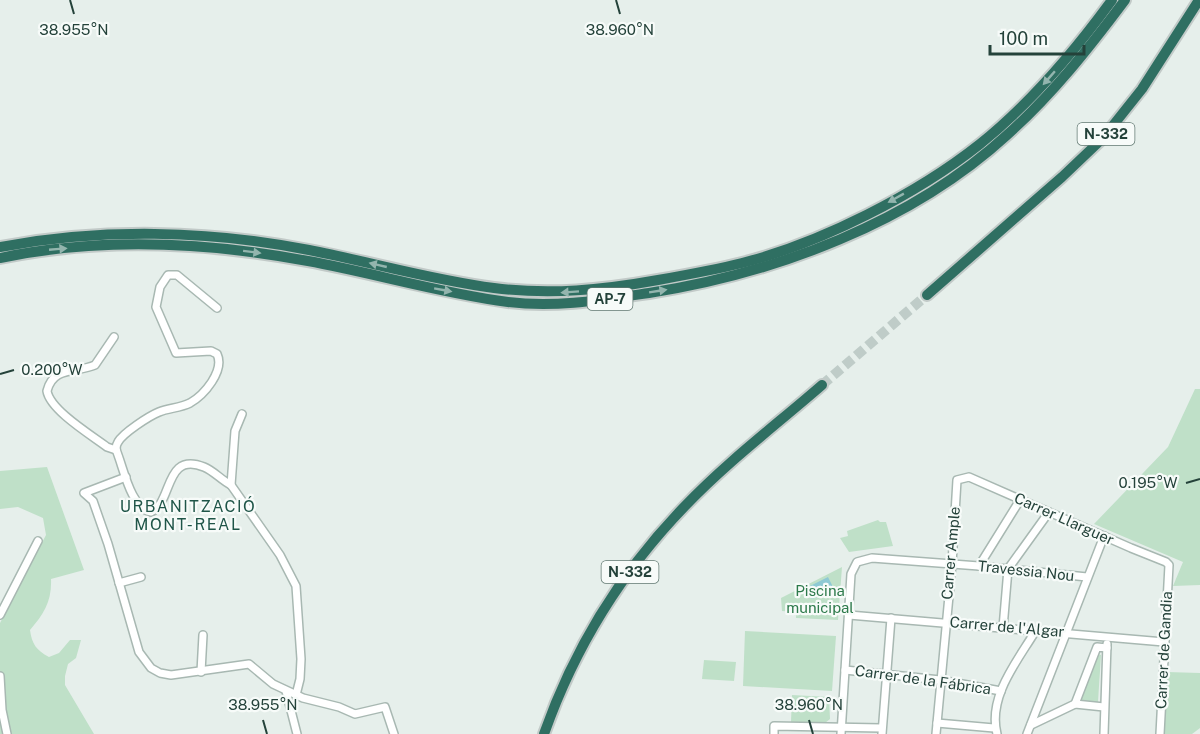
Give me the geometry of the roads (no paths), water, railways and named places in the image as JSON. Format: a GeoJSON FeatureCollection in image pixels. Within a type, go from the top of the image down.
{"type":"FeatureCollection","features":[{"type":"Feature","properties":{"kind":"highway","name":"AP-7"},"geometry":{"type":"LineString","coordinates":[[0,247],[87,236],[222,238],[307,250],[465,284],[528,292],[589,291],[710,270],[771,254],[840,227],[884,206],[956,162],[1003,125],[1043,85],[1112,0]]}},
{"type":"Feature","properties":{"kind":"highway","name":"AP-7"},"geometry":{"type":"LineString","coordinates":[[0,258],[67,248],[181,245],[263,254],[446,291],[509,302],[547,304],[580,303],[724,279],[784,261],[834,241],[895,212],[956,175],[1006,136],[1055,88],[1125,0]]}},
{"type":"Feature","properties":{"kind":"highway","name":"N-332"},"geometry":{"type":"LineString","coordinates":[[927,295],[1062,177],[1103,138],[1142,89],[1197,0]]}},
{"type":"Feature","properties":{"kind":"highway","name":"N-332"},"geometry":{"type":"LineString","coordinates":[[544,734],[571,667],[591,631],[653,541],[711,481],[822,385]]}},
{"type":"Feature","properties":{"kind":"street"},"geometry":{"type":"LineString","coordinates":[[217,308],[177,276],[168,275],[164,279],[157,296],[156,307],[176,353],[214,351],[219,356],[219,366],[214,377],[196,398],[187,404],[154,414],[120,438],[116,450],[135,499],[147,512],[159,507],[168,483],[174,473],[183,466],[202,466],[231,485],[280,555],[296,586],[301,659],[296,695]]}},
{"type":"Feature","properties":{"kind":"street"},"geometry":{"type":"LineString","coordinates":[[114,337],[95,365],[60,373],[51,381],[47,391],[51,402],[64,414],[107,447],[116,450]]}},
{"type":"Feature","properties":{"kind":"street"},"geometry":{"type":"LineString","coordinates":[[231,485],[235,431],[242,414]]}},
{"type":"Feature","properties":{"kind":"street"},"geometry":{"type":"LineString","coordinates":[[126,477],[84,493],[93,501],[136,645],[146,663],[155,671],[177,675],[249,664],[273,684],[286,691],[355,714],[385,707],[394,734]]}},
{"type":"Feature","properties":{"kind":"street","name":"Carrer Llarguer"},"geometry":{"type":"LineString","coordinates":[[957,480],[969,477],[1169,565]]}},
{"type":"Feature","properties":{"kind":"street","name":"Carrer Ample"},"geometry":{"type":"LineString","coordinates":[[936,734],[952,564],[957,480]]}},
{"type":"Feature","properties":{"kind":"street"},"geometry":{"type":"LineString","coordinates":[[979,566],[1020,500]]}},
{"type":"Feature","properties":{"kind":"street"},"geometry":{"type":"LineString","coordinates":[[1003,628],[1008,569],[1049,512]]}},
{"type":"Feature","properties":{"kind":"street"},"geometry":{"type":"LineString","coordinates":[[1027,734],[1104,536]]}},
{"type":"Feature","properties":{"kind":"street"},"geometry":{"type":"LineString","coordinates":[[0,615],[39,541]]}},
{"type":"Feature","properties":{"kind":"street","name":"Travessia Nou"},"geometry":{"type":"LineString","coordinates":[[849,615],[851,574],[857,562],[872,558],[1087,577]]}},
{"type":"Feature","properties":{"kind":"street","name":"Carrer de Gandia"},"geometry":{"type":"LineString","coordinates":[[1160,734],[1169,565]]}},
{"type":"Feature","properties":{"kind":"street"},"geometry":{"type":"LineString","coordinates":[[119,583],[141,577]]}},
{"type":"Feature","properties":{"kind":"street"},"geometry":{"type":"LineString","coordinates":[[841,731],[849,615]]}},
{"type":"Feature","properties":{"kind":"street","name":"Carrer de l'Algar"},"geometry":{"type":"LineString","coordinates":[[849,615],[1164,642]]}},
{"type":"Feature","properties":{"kind":"street"},"geometry":{"type":"LineString","coordinates":[[774,730],[882,731],[891,618]]}},
{"type":"Feature","properties":{"kind":"street"},"geometry":{"type":"LineString","coordinates":[[937,723],[996,731],[1000,691],[1033,630]]}},
{"type":"Feature","properties":{"kind":"street"},"geometry":{"type":"LineString","coordinates":[[201,672],[203,635]]}},
{"type":"Feature","properties":{"kind":"street"},"geometry":{"type":"LineString","coordinates":[[1104,734],[1108,637]]}},
{"type":"Feature","properties":{"kind":"street"},"geometry":{"type":"LineString","coordinates":[[1075,704],[1097,647],[1107,648]]}},
{"type":"Feature","properties":{"kind":"street","name":"Carrer de la Fábrica"},"geometry":{"type":"LineString","coordinates":[[845,670],[940,680],[1000,691]]}},
{"type":"Feature","properties":{"kind":"street"},"geometry":{"type":"LineString","coordinates":[[0,676],[2,710],[8,734]]}},
{"type":"Feature","properties":{"kind":"street"},"geometry":{"type":"LineString","coordinates":[[286,691],[297,734]]}},
{"type":"Feature","properties":{"kind":"street"},"geometry":{"type":"LineString","coordinates":[[1031,724],[1075,704],[1104,707]]}},
{"type":"Feature","properties":{"kind":"water"},"geometry":{"type":"Polygon","coordinates":[[[828,577],[834,589],[812,599],[806,588],[828,577]]]}},
{"type":"Feature","properties":{"kind":"tunnel"},"geometry":{"type":"LineString","coordinates":[[822,385],[927,295]]}},
{"type":"Feature","properties":{"kind":"district","name":"URBANITZACIÓ MONT-REAL"},"geometry":{"type":"Point","coordinates":[188,515]}},
{"type":"Feature","properties":{"kind":"park label","name":"Piscina municipal"},"geometry":{"type":"Point","coordinates":[820,600]}}]}
